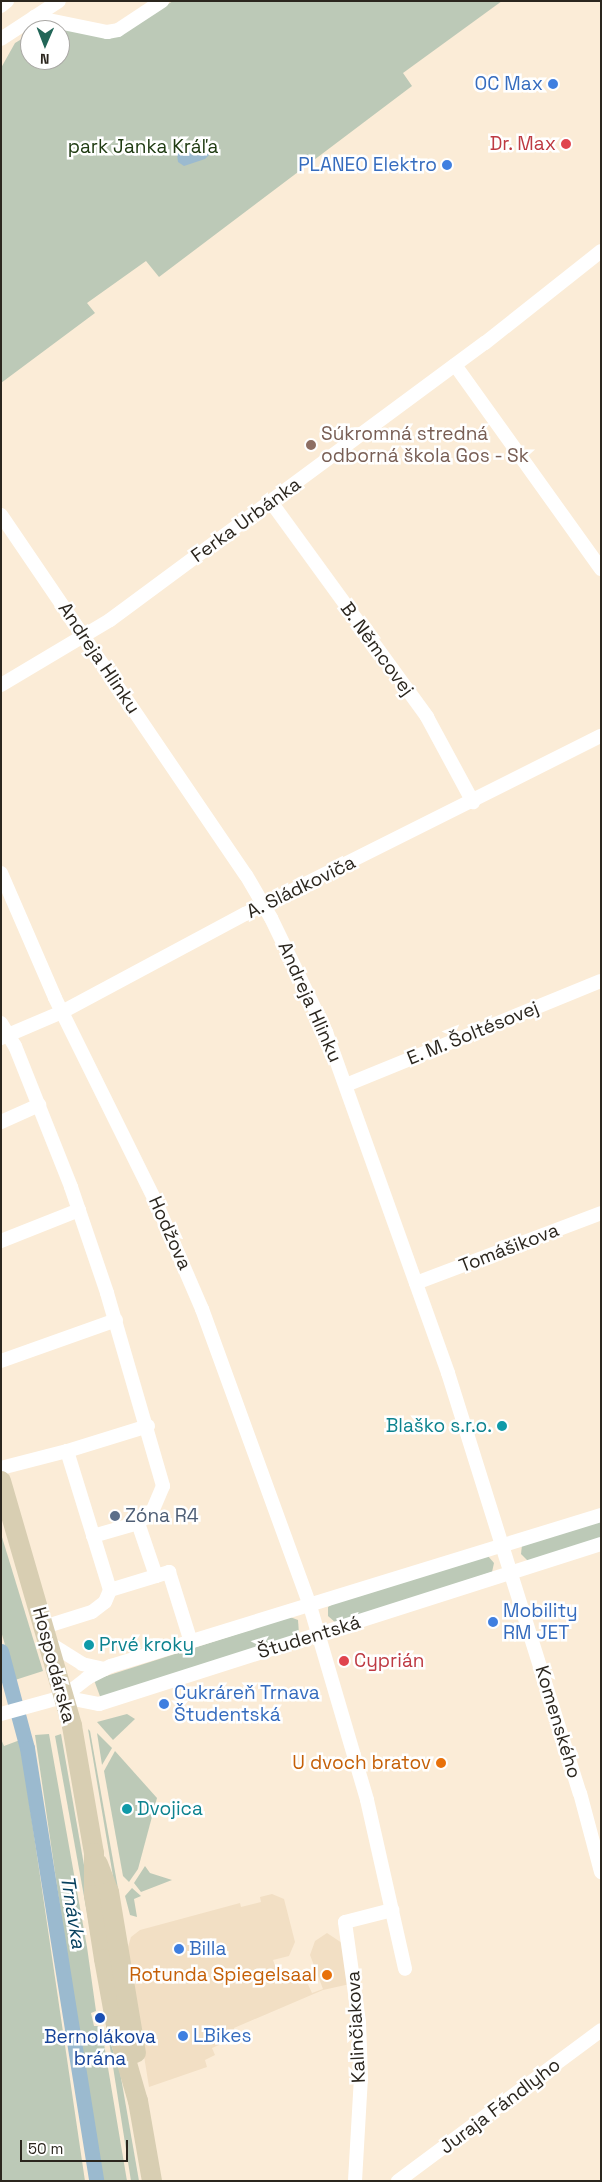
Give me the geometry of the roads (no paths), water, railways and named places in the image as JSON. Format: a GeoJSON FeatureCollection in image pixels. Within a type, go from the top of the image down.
{"type":"FeatureCollection","features":[{"type":"Feature","properties":{"kind":"street"},"geometry":{"type":"LineString","coordinates":[[1,6],[7,1]]}},
{"type":"Feature","properties":{"kind":"street"},"geometry":{"type":"LineString","coordinates":[[1,39],[59,1]]}},
{"type":"Feature","properties":{"kind":"street"},"geometry":{"type":"LineString","coordinates":[[34,16],[106,32],[118,30],[162,1]]}},
{"type":"Feature","properties":{"kind":"street","name":"Ferka Urbánka"},"geometry":{"type":"LineString","coordinates":[[1,685],[85,637],[455,366],[601,251]]}},
{"type":"Feature","properties":{"kind":"street"},"geometry":{"type":"LineString","coordinates":[[455,366],[601,569]]}},
{"type":"Feature","properties":{"kind":"street","name":"B. Němcovej"},"geometry":{"type":"LineString","coordinates":[[271,502],[426,717],[473,802]]}},
{"type":"Feature","properties":{"kind":"street","name":"Andreja Hlinku"},"geometry":{"type":"LineString","coordinates":[[1,515],[264,904],[326,1032],[346,1085],[416,1283],[503,1546]]}},
{"type":"Feature","properties":{"kind":"street","name":"A. Sládkoviča"},"geometry":{"type":"LineString","coordinates":[[3,1032],[62,1012],[264,904],[473,802],[601,736]]}},
{"type":"Feature","properties":{"kind":"street","name":"Hodžova"},"geometry":{"type":"LineString","coordinates":[[1,872],[62,1012],[179,1251],[310,1606],[318,1635]]}},
{"type":"Feature","properties":{"kind":"street","name":"E. M. Šoltésovej"},"geometry":{"type":"LineString","coordinates":[[346,1085],[601,981]]}},
{"type":"Feature","properties":{"kind":"street"},"geometry":{"type":"LineString","coordinates":[[3,1032],[39,1105],[79,1210],[116,1320],[148,1426],[163,1486],[152,1512],[138,1524],[93,1536]]}},
{"type":"Feature","properties":{"kind":"street"},"geometry":{"type":"LineString","coordinates":[[1,1122],[39,1105]]}},
{"type":"Feature","properties":{"kind":"street"},"geometry":{"type":"LineString","coordinates":[[1,1240],[79,1210]]}},
{"type":"Feature","properties":{"kind":"street","name":"Tomášikova"},"geometry":{"type":"LineString","coordinates":[[416,1283],[601,1213]]}},
{"type":"Feature","properties":{"kind":"street"},"geometry":{"type":"LineString","coordinates":[[1,1361],[116,1320]]}},
{"type":"Feature","properties":{"kind":"street"},"geometry":{"type":"LineString","coordinates":[[1,1468],[67,1451],[148,1426]]}},
{"type":"Feature","properties":{"kind":"street"},"geometry":{"type":"LineString","coordinates":[[67,1451],[110,1590],[104,1602],[92,1612],[46,1635],[82,1664],[104,1669]]}},
{"type":"Feature","properties":{"kind":"street","name":"Hospodárska"},"geometry":{"type":"LineString","coordinates":[[1,1481],[63,1697],[75,1743],[94,1853],[109,1892],[138,2067],[138,2101],[152,2181]]}},
{"type":"Feature","properties":{"kind":"street","name":"Študentská"},"geometry":{"type":"LineString","coordinates":[[63,1697],[104,1669],[601,1515]]}},
{"type":"Feature","properties":{"kind":"street"},"geometry":{"type":"LineString","coordinates":[[138,1524],[156,1576]]}},
{"type":"Feature","properties":{"kind":"street","name":"Študentská"},"geometry":{"type":"LineString","coordinates":[[63,1697],[99,1704],[601,1544]]}},
{"type":"Feature","properties":{"kind":"street","name":"Komenského"},"geometry":{"type":"LineString","coordinates":[[503,1546],[580,1793],[601,1872]]}},
{"type":"Feature","properties":{"kind":"street"},"geometry":{"type":"LineString","coordinates":[[110,1590],[168,1572],[191,1642]]}},
{"type":"Feature","properties":{"kind":"street"},"geometry":{"type":"LineString","coordinates":[[318,1635],[367,1800],[405,1969]]}},
{"type":"Feature","properties":{"kind":"street"},"geometry":{"type":"LineString","coordinates":[[2,1714],[63,1697]]}},
{"type":"Feature","properties":{"kind":"street","name":"Kalinčiakova"},"geometry":{"type":"LineString","coordinates":[[355,2181],[360,2050],[355,1981],[345,1922],[392,1910]]}},
{"type":"Feature","properties":{"kind":"street","name":"Juraja Fándlyho"},"geometry":{"type":"LineString","coordinates":[[398,2181],[601,2030]]}},
{"type":"Feature","properties":{"kind":"water"},"geometry":{"type":"Polygon","coordinates":[[[201,141],[211,145],[212,152],[205,159],[184,166],[178,162],[177,154],[182,147],[201,141]]]}},
{"type":"Feature","properties":{"kind":"waterway","name":"Trnávka"},"geometry":{"type":"LineString","coordinates":[[1,1651],[27,1748],[96,2181]]}},
{"type":"Feature","properties":{"kind":"place","name":"OC Max"},"geometry":{"type":"Point","coordinates":[553,84]}},
{"type":"Feature","properties":{"kind":"place","name":"Dr. Max"},"geometry":{"type":"Point","coordinates":[566,144]}},
{"type":"Feature","properties":{"kind":"place","name":"PLANEO Elektro"},"geometry":{"type":"Point","coordinates":[447,165]}},
{"type":"Feature","properties":{"kind":"place","name":"Súkromná stredná odborná škola Gos - Sk"},"geometry":{"type":"Point","coordinates":[311,445]}},
{"type":"Feature","properties":{"kind":"place","name":"Blaško s.r.o."},"geometry":{"type":"Point","coordinates":[502,1426]}},
{"type":"Feature","properties":{"kind":"place","name":"Zóna R4"},"geometry":{"type":"Point","coordinates":[115,1516]}},
{"type":"Feature","properties":{"kind":"place","name":"Mobility RM JET"},"geometry":{"type":"Point","coordinates":[493,1622]}},
{"type":"Feature","properties":{"kind":"place","name":"Prvé kroky"},"geometry":{"type":"Point","coordinates":[89,1645]}},
{"type":"Feature","properties":{"kind":"place","name":"Cyprián"},"geometry":{"type":"Point","coordinates":[344,1661]}},
{"type":"Feature","properties":{"kind":"place","name":"Cukráreň Trnava Študentská"},"geometry":{"type":"Point","coordinates":[164,1704]}},
{"type":"Feature","properties":{"kind":"place","name":"U dvoch bratov"},"geometry":{"type":"Point","coordinates":[441,1763]}},
{"type":"Feature","properties":{"kind":"place","name":"Dvojica"},"geometry":{"type":"Point","coordinates":[127,1809]}},
{"type":"Feature","properties":{"kind":"place","name":"Billa"},"geometry":{"type":"Point","coordinates":[179,1949]}},
{"type":"Feature","properties":{"kind":"place","name":"Rotunda Spiegelsaal"},"geometry":{"type":"Point","coordinates":[327,1975]}},
{"type":"Feature","properties":{"kind":"place","name":"Bernolákova brána"},"geometry":{"type":"Point","coordinates":[100,2018]}},
{"type":"Feature","properties":{"kind":"place","name":"LBikes"},"geometry":{"type":"Point","coordinates":[183,2036]}},
{"type":"Feature","properties":{"kind":"park label","name":"park Janka Kráľa"},"geometry":{"type":"Point","coordinates":[143,147]}}]}
